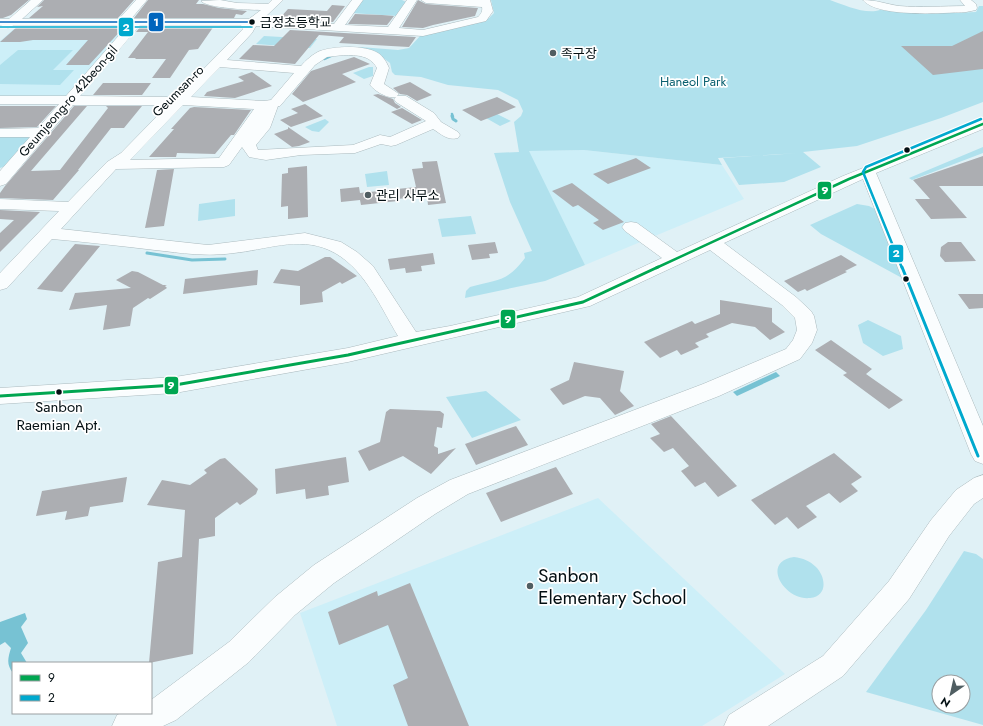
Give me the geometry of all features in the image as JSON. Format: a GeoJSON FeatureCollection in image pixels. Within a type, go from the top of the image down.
{"type":"FeatureCollection","features":[{"type":"Feature","properties":{"kind":"street"},"geometry":{"type":"LineString","coordinates":[[0,32],[38,0]]}},
{"type":"Feature","properties":{"kind":"street"},"geometry":{"type":"LineString","coordinates":[[122,22],[142,0]]}},
{"type":"Feature","properties":{"kind":"street"},"geometry":{"type":"LineString","coordinates":[[300,69],[322,40],[338,25],[358,0]]}},
{"type":"Feature","properties":{"kind":"street"},"geometry":{"type":"LineString","coordinates":[[391,31],[412,0]]}},
{"type":"Feature","properties":{"kind":"street"},"geometry":{"type":"LineString","coordinates":[[0,22],[252,22],[283,25],[338,25],[423,33],[474,22],[487,16],[488,12],[486,2],[426,0]]}},
{"type":"Feature","properties":{"kind":"street"},"geometry":{"type":"LineString","coordinates":[[868,0],[873,4],[889,8],[972,8],[966,0]]}},
{"type":"Feature","properties":{"kind":"street","name":"Geumsan-ro"},"geometry":{"type":"LineString","coordinates":[[202,5],[238,6],[274,4]]}},
{"type":"Feature","properties":{"kind":"street","name":"Geumsan-ro"},"geometry":{"type":"LineString","coordinates":[[0,284],[112,165],[126,156],[174,101],[239,31],[274,4]]}},
{"type":"Feature","properties":{"kind":"street"},"geometry":{"type":"LineString","coordinates":[[186,22],[202,5]]}},
{"type":"Feature","properties":{"kind":"street"},"geometry":{"type":"LineString","coordinates":[[338,25],[370,21]]}},
{"type":"Feature","properties":{"kind":"street","name":"Geumjeong-ro 42beon-gil"},"geometry":{"type":"LineString","coordinates":[[2,174],[137,22]]}},
{"type":"Feature","properties":{"kind":"street","name":"Geumsan-ro"},"geometry":{"type":"LineString","coordinates":[[174,101],[217,63],[248,31],[252,22]]}},
{"type":"Feature","properties":{"kind":"street"},"geometry":{"type":"LineString","coordinates":[[300,69],[324,54],[354,51],[368,54],[380,62],[382,68],[377,85],[432,118],[434,122],[432,123]]}},
{"type":"Feature","properties":{"kind":"street","name":"Geumsan-ro"},"geometry":{"type":"LineString","coordinates":[[217,63],[300,69]]}},
{"type":"Feature","properties":{"kind":"street","name":"Geumsan-ro"},"geometry":{"type":"LineString","coordinates":[[174,101],[264,105],[275,103],[300,69]]}},
{"type":"Feature","properties":{"kind":"street"},"geometry":{"type":"LineString","coordinates":[[0,100],[174,101]]}},
{"type":"Feature","properties":{"kind":"street"},"geometry":{"type":"LineString","coordinates":[[264,105],[271,107],[263,128],[248,145],[250,150],[259,155],[355,149],[380,139],[391,142],[432,123]]}},
{"type":"Feature","properties":{"kind":"street","name":"Geumsan-ro"},"geometry":{"type":"LineString","coordinates":[[112,165],[215,160],[224,162],[264,105]]}},
{"type":"Feature","properties":{"kind":"street"},"geometry":{"type":"LineString","coordinates":[[432,123],[453,135]]}},
{"type":"Feature","properties":{"kind":"street"},"geometry":{"type":"LineString","coordinates":[[0,396],[175,385],[348,355],[582,302],[674,258],[868,172],[981,128]]}},
{"type":"Feature","properties":{"kind":"street"},"geometry":{"type":"LineString","coordinates":[[0,132],[40,132]]}},
{"type":"Feature","properties":{"kind":"street"},"geometry":{"type":"LineString","coordinates":[[868,172],[983,454]]}},
{"type":"Feature","properties":{"kind":"street"},"geometry":{"type":"LineString","coordinates":[[0,204],[74,207]]}},
{"type":"Feature","properties":{"kind":"street"},"geometry":{"type":"LineString","coordinates":[[631,227],[674,258]]}},
{"type":"Feature","properties":{"kind":"street"},"geometry":{"type":"LineString","coordinates":[[48,233],[208,250],[234,248],[280,240],[305,238],[320,241],[335,246],[351,256],[367,270],[411,340]]}},
{"type":"Feature","properties":{"kind":"street"},"geometry":{"type":"LineString","coordinates":[[128,726],[165,709],[239,652],[285,606],[324,574],[426,506],[459,487],[711,390],[792,354],[802,343],[807,330],[804,316],[789,302],[711,242]]}},
{"type":"Feature","properties":{"kind":"street"},"geometry":{"type":"LineString","coordinates":[[740,726],[833,666],[899,590],[940,528],[965,496],[983,485]]}},
{"type":"Feature","properties":{"kind":"shaded area"},"geometry":{"type":"Polygon","coordinates":[[[24,26],[128,27],[69,98],[0,98],[0,41],[15,28],[24,26]]]}},
{"type":"Feature","properties":{"kind":"shaded area"},"geometry":{"type":"Polygon","coordinates":[[[584,150],[722,165],[744,199],[585,265],[528,151],[584,150]]]}},
{"type":"Feature","properties":{"kind":"shaded area"},"geometry":{"type":"Polygon","coordinates":[[[776,372],[780,376],[737,396],[733,392],[776,372]]]}},
{"type":"Feature","properties":{"kind":"shaded area","name":"Sanbon Elementary School"},"geometry":{"type":"Polygon","coordinates":[[[598,498],[785,674],[702,726],[337,726],[300,613],[598,498]]]}},
{"type":"Feature","properties":{"kind":"shaded area"},"geometry":{"type":"Polygon","coordinates":[[[25,613],[27,619],[21,627],[28,643],[21,653],[26,662],[12,662],[12,672],[9,667],[8,661],[11,648],[5,642],[0,645],[0,622],[25,613]]]}},
{"type":"Feature","properties":{"kind":"green space"},"geometry":{"type":"Polygon","coordinates":[[[361,0],[402,0],[406,2],[398,16],[351,13],[361,0]]]}},
{"type":"Feature","properties":{"kind":"green space","name":"Haneol Park"},"geometry":{"type":"Polygon","coordinates":[[[491,0],[830,0],[855,9],[868,11],[880,10],[953,13],[976,12],[979,6],[983,6],[983,102],[941,118],[857,146],[803,152],[821,167],[784,182],[739,185],[723,158],[799,153],[718,158],[722,165],[584,150],[529,151],[585,265],[545,281],[465,298],[466,291],[470,287],[494,281],[506,276],[512,272],[525,258],[524,253],[532,251],[510,202],[494,153],[519,152],[514,122],[521,116],[523,111],[518,100],[498,90],[448,85],[421,77],[395,75],[392,72],[390,63],[379,55],[341,48],[360,47],[398,50],[409,48],[420,36],[483,21],[489,18],[494,13],[491,0]]]}},
{"type":"Feature","properties":{"kind":"green space"},"geometry":{"type":"Polygon","coordinates":[[[264,36],[317,39],[310,48],[256,44],[264,36]]]}},
{"type":"Feature","properties":{"kind":"green space"},"geometry":{"type":"Polygon","coordinates":[[[18,50],[73,50],[53,70],[74,70],[60,85],[0,84],[0,65],[18,50]]]}},
{"type":"Feature","properties":{"kind":"green space"},"geometry":{"type":"Polygon","coordinates":[[[373,67],[373,76],[364,79],[353,73],[373,67]]]}},
{"type":"Feature","properties":{"kind":"green space"},"geometry":{"type":"Polygon","coordinates":[[[497,114],[511,121],[500,126],[486,118],[497,114]]]}},
{"type":"Feature","properties":{"kind":"green space"},"geometry":{"type":"Polygon","coordinates":[[[325,119],[329,122],[319,132],[312,131],[305,127],[325,119]]]}},
{"type":"Feature","properties":{"kind":"green space"},"geometry":{"type":"Polygon","coordinates":[[[0,135],[29,135],[32,137],[8,165],[0,168],[0,135]]]}},
{"type":"Feature","properties":{"kind":"green space"},"geometry":{"type":"Polygon","coordinates":[[[983,147],[983,153],[912,180],[909,178],[983,147]]]}},
{"type":"Feature","properties":{"kind":"green space"},"geometry":{"type":"Polygon","coordinates":[[[387,171],[389,185],[367,187],[365,174],[387,171]]]}},
{"type":"Feature","properties":{"kind":"green space"},"geometry":{"type":"Polygon","coordinates":[[[235,199],[235,216],[198,221],[199,204],[235,199]]]}},
{"type":"Feature","properties":{"kind":"green space"},"geometry":{"type":"Polygon","coordinates":[[[857,204],[869,206],[877,210],[902,278],[821,234],[810,225],[857,204]]]}},
{"type":"Feature","properties":{"kind":"green space"},"geometry":{"type":"Polygon","coordinates":[[[471,216],[476,234],[442,237],[438,219],[471,216]]]}},
{"type":"Feature","properties":{"kind":"green space"},"geometry":{"type":"Polygon","coordinates":[[[868,320],[901,336],[903,349],[883,356],[863,343],[858,325],[868,320]]]}},
{"type":"Feature","properties":{"kind":"green space"},"geometry":{"type":"Polygon","coordinates":[[[486,391],[521,420],[472,438],[446,397],[486,391]]]}},
{"type":"Feature","properties":{"kind":"green space"},"geometry":{"type":"Polygon","coordinates":[[[964,551],[976,554],[983,559],[983,725],[944,714],[971,714],[971,674],[931,674],[931,710],[866,692],[926,610],[964,551]]]}},
{"type":"Feature","properties":{"kind":"green space"},"geometry":{"type":"Polygon","coordinates":[[[794,557],[809,561],[822,576],[824,586],[820,594],[816,597],[801,597],[792,594],[785,588],[780,580],[778,573],[779,566],[784,560],[794,557]]]}},
{"type":"Feature","properties":{"kind":"building"},"geometry":{"type":"Polygon","coordinates":[[[0,0],[29,0],[11,15],[0,18],[0,0]]]}},
{"type":"Feature","properties":{"kind":"building"},"geometry":{"type":"Polygon","coordinates":[[[44,0],[134,0],[118,18],[29,18],[43,6],[37,7],[44,0]]]}},
{"type":"Feature","properties":{"kind":"building"},"geometry":{"type":"Polygon","coordinates":[[[148,0],[199,0],[196,4],[247,11],[242,15],[236,14],[234,18],[134,18],[148,0]]]}},
{"type":"Feature","properties":{"kind":"building"},"geometry":{"type":"Polygon","coordinates":[[[418,0],[426,4],[478,8],[475,16],[423,28],[402,27],[418,0]]]}},
{"type":"Feature","properties":{"kind":"building"},"geometry":{"type":"Polygon","coordinates":[[[332,5],[345,6],[333,22],[279,19],[288,9],[327,11],[332,5]]]}},
{"type":"Feature","properties":{"kind":"building"},"geometry":{"type":"Polygon","coordinates":[[[355,14],[394,16],[387,25],[348,24],[355,14]]]}},
{"type":"Feature","properties":{"kind":"building"},"geometry":{"type":"Polygon","coordinates":[[[18,26],[125,26],[89,65],[66,65],[88,40],[33,40],[20,42],[0,42],[18,26]]]}},
{"type":"Feature","properties":{"kind":"building"},"geometry":{"type":"Polygon","coordinates":[[[141,26],[214,26],[198,49],[189,50],[170,78],[152,78],[166,59],[128,58],[148,32],[136,32],[141,26]]]}},
{"type":"Feature","properties":{"kind":"building"},"geometry":{"type":"Polygon","coordinates":[[[290,30],[416,37],[409,47],[339,43],[344,37],[319,35],[295,64],[239,59],[253,45],[274,46],[290,30]]]}},
{"type":"Feature","properties":{"kind":"building"},"geometry":{"type":"Polygon","coordinates":[[[983,31],[983,69],[933,75],[901,46],[952,46],[983,31]]]}},
{"type":"Feature","properties":{"kind":"building"},"geometry":{"type":"Polygon","coordinates":[[[354,57],[370,64],[342,74],[356,82],[303,102],[292,94],[311,71],[354,57]]]}},
{"type":"Feature","properties":{"kind":"building"},"geometry":{"type":"Polygon","coordinates":[[[252,72],[272,86],[235,98],[204,96],[207,92],[244,81],[238,77],[252,72]]]}},
{"type":"Feature","properties":{"kind":"building"},"geometry":{"type":"Polygon","coordinates":[[[410,82],[432,95],[417,101],[407,95],[400,94],[393,88],[410,82]]]}},
{"type":"Feature","properties":{"kind":"building"},"geometry":{"type":"Polygon","coordinates":[[[103,83],[151,83],[142,95],[93,95],[103,83]]]}},
{"type":"Feature","properties":{"kind":"building"},"geometry":{"type":"Polygon","coordinates":[[[378,94],[393,99],[395,103],[401,107],[397,109],[373,95],[378,94]]]}},
{"type":"Feature","properties":{"kind":"building"},"geometry":{"type":"Polygon","coordinates":[[[497,97],[516,107],[481,121],[462,110],[497,97]]]}},
{"type":"Feature","properties":{"kind":"building"},"geometry":{"type":"Polygon","coordinates":[[[305,104],[323,116],[291,127],[280,120],[298,113],[291,109],[305,104]]]}},
{"type":"Feature","properties":{"kind":"building"},"geometry":{"type":"Polygon","coordinates":[[[0,106],[56,106],[37,127],[0,128],[0,106]]]}},
{"type":"Feature","properties":{"kind":"building"},"geometry":{"type":"Polygon","coordinates":[[[74,106],[87,106],[31,171],[60,170],[108,108],[106,106],[142,106],[124,128],[111,128],[79,170],[53,200],[0,198],[0,193],[5,186],[74,106]]]}},
{"type":"Feature","properties":{"kind":"building"},"geometry":{"type":"Polygon","coordinates":[[[190,108],[251,110],[234,135],[231,135],[215,154],[177,153],[176,157],[149,157],[174,129],[171,129],[190,108]]]}},
{"type":"Feature","properties":{"kind":"building"},"geometry":{"type":"Polygon","coordinates":[[[402,108],[422,120],[412,124],[391,112],[402,108]]]}},
{"type":"Feature","properties":{"kind":"building"},"geometry":{"type":"Polygon","coordinates":[[[288,127],[310,142],[292,147],[274,134],[288,129],[288,127]]]}},
{"type":"Feature","properties":{"kind":"building"},"geometry":{"type":"Polygon","coordinates":[[[983,156],[983,186],[939,186],[967,218],[931,219],[915,199],[930,199],[913,180],[983,156]]]}},
{"type":"Feature","properties":{"kind":"building"},"geometry":{"type":"Polygon","coordinates":[[[636,158],[651,168],[608,184],[593,174],[636,158]]]}},
{"type":"Feature","properties":{"kind":"building"},"geometry":{"type":"Polygon","coordinates":[[[437,161],[446,203],[428,205],[427,196],[361,205],[360,200],[341,202],[340,189],[359,187],[360,193],[416,187],[412,169],[423,168],[422,162],[437,161]]]}},
{"type":"Feature","properties":{"kind":"building"},"geometry":{"type":"Polygon","coordinates":[[[307,166],[308,217],[288,219],[288,206],[281,207],[282,174],[288,173],[288,168],[307,166]]]}},
{"type":"Feature","properties":{"kind":"building"},"geometry":{"type":"Polygon","coordinates":[[[174,169],[164,226],[145,228],[157,170],[174,169]]]}},
{"type":"Feature","properties":{"kind":"building"},"geometry":{"type":"Polygon","coordinates":[[[572,183],[624,222],[603,230],[593,223],[599,220],[578,205],[573,207],[552,191],[572,183]]]}},
{"type":"Feature","properties":{"kind":"building"},"geometry":{"type":"Polygon","coordinates":[[[0,210],[40,212],[0,252],[0,233],[14,220],[0,219],[0,210]]]}},
{"type":"Feature","properties":{"kind":"building"},"geometry":{"type":"Polygon","coordinates":[[[495,242],[498,253],[489,254],[490,258],[472,260],[468,245],[495,242]]]}},
{"type":"Feature","properties":{"kind":"building"},"geometry":{"type":"Polygon","coordinates":[[[948,242],[961,242],[976,261],[945,262],[940,256],[941,247],[948,242]]]}},
{"type":"Feature","properties":{"kind":"building"},"geometry":{"type":"Polygon","coordinates":[[[75,244],[100,246],[62,292],[37,289],[75,244]]]}},
{"type":"Feature","properties":{"kind":"building"},"geometry":{"type":"Polygon","coordinates":[[[433,253],[435,264],[421,266],[422,271],[406,273],[405,268],[390,270],[388,259],[433,253]]]}},
{"type":"Feature","properties":{"kind":"building"},"geometry":{"type":"Polygon","coordinates":[[[841,255],[857,265],[845,271],[847,272],[807,291],[805,289],[798,292],[784,281],[841,255]]]}},
{"type":"Feature","properties":{"kind":"building"},"geometry":{"type":"Polygon","coordinates":[[[325,257],[330,257],[357,276],[342,284],[340,282],[322,292],[323,302],[300,305],[300,286],[273,283],[281,269],[298,271],[325,257]]]}},
{"type":"Feature","properties":{"kind":"building"},"geometry":{"type":"Polygon","coordinates":[[[258,270],[257,285],[183,294],[185,279],[258,270]]]}},
{"type":"Feature","properties":{"kind":"building"},"geometry":{"type":"Polygon","coordinates":[[[132,271],[138,272],[163,285],[167,285],[165,286],[167,288],[133,308],[130,326],[103,330],[107,305],[69,310],[75,293],[131,288],[116,280],[132,271]]]}},
{"type":"Feature","properties":{"kind":"building"},"geometry":{"type":"Polygon","coordinates":[[[958,294],[983,294],[983,308],[969,309],[958,294]]]}},
{"type":"Feature","properties":{"kind":"building"},"geometry":{"type":"Polygon","coordinates":[[[720,300],[772,308],[772,322],[785,332],[770,340],[755,327],[732,323],[706,334],[709,337],[695,343],[699,347],[681,355],[677,350],[660,358],[644,342],[692,321],[695,324],[720,314],[720,300]]]}},
{"type":"Feature","properties":{"kind":"building"},"geometry":{"type":"Polygon","coordinates":[[[831,340],[872,369],[866,374],[903,400],[889,409],[843,375],[847,373],[815,350],[831,340]]]}},
{"type":"Feature","properties":{"kind":"building"},"geometry":{"type":"Polygon","coordinates":[[[574,362],[624,371],[620,391],[634,406],[615,415],[600,398],[585,396],[563,405],[550,389],[569,380],[574,362]]]}},
{"type":"Feature","properties":{"kind":"building"},"geometry":{"type":"Polygon","coordinates":[[[390,409],[440,411],[444,414],[442,428],[437,427],[434,446],[438,448],[438,454],[456,448],[431,474],[403,456],[369,471],[358,451],[380,442],[386,412],[390,409]]]}},
{"type":"Feature","properties":{"kind":"building"},"geometry":{"type":"Polygon","coordinates":[[[671,416],[737,486],[718,497],[705,482],[695,487],[681,471],[689,466],[673,448],[664,452],[650,438],[660,434],[651,424],[671,416]]]}},
{"type":"Feature","properties":{"kind":"building"},"geometry":{"type":"Polygon","coordinates":[[[516,426],[528,445],[476,465],[465,444],[516,426]]]}},
{"type":"Feature","properties":{"kind":"building"},"geometry":{"type":"Polygon","coordinates":[[[834,453],[862,477],[851,484],[858,491],[840,503],[829,493],[806,506],[817,517],[798,529],[787,517],[775,525],[751,500],[834,453]]]}},
{"type":"Feature","properties":{"kind":"building"},"geometry":{"type":"Polygon","coordinates":[[[346,457],[349,482],[328,486],[329,495],[306,499],[305,489],[276,494],[275,469],[346,457]]]}},
{"type":"Feature","properties":{"kind":"building"},"geometry":{"type":"Polygon","coordinates":[[[225,458],[258,489],[256,494],[240,505],[237,502],[215,518],[215,536],[199,539],[193,654],[149,662],[158,562],[182,557],[185,510],[147,505],[162,480],[190,485],[207,473],[204,470],[220,459],[225,458]]]}},
{"type":"Feature","properties":{"kind":"building"},"geometry":{"type":"Polygon","coordinates":[[[556,467],[573,494],[501,522],[486,493],[556,467]]]}},
{"type":"Feature","properties":{"kind":"building"},"geometry":{"type":"Polygon","coordinates":[[[127,477],[123,502],[90,507],[88,516],[65,520],[67,511],[36,516],[42,491],[127,477]]]}},
{"type":"Feature","properties":{"kind":"building"},"geometry":{"type":"Polygon","coordinates":[[[410,583],[469,726],[408,726],[393,685],[408,678],[388,625],[339,645],[328,612],[377,591],[378,596],[410,583]]]}},
{"type":"Feature","properties":{"kind":"waterway"},"geometry":{"type":"LineString","coordinates":[[324,59],[333,55]]}},
{"type":"Feature","properties":{"kind":"waterway"},"geometry":{"type":"LineString","coordinates":[[452,116],[456,121]]}},
{"type":"Feature","properties":{"kind":"waterway"},"geometry":{"type":"LineString","coordinates":[[147,253],[192,260],[225,259]]}},
{"type":"Feature","properties":{"kind":"transit line","name":"1"},"geometry":{"type":"LineString","coordinates":[[0,22],[252,22]]}},
{"type":"Feature","properties":{"kind":"transit line","name":"2"},"geometry":{"type":"LineString","coordinates":[[0,27],[252,27]]}},
{"type":"Feature","properties":{"kind":"transit line","name":"2"},"geometry":{"type":"LineString","coordinates":[[978,456],[863,172],[866,167],[981,119]]}},
{"type":"Feature","properties":{"kind":"transit line","name":"9"},"geometry":{"type":"LineString","coordinates":[[0,396],[175,385],[348,355],[583,302],[849,179],[983,124]]}},
{"type":"Feature","properties":{"kind":"place","name":"금정초등학교"},"geometry":{"type":"Point","coordinates":[252,22]}},
{"type":"Feature","properties":{"kind":"place","name":"족구장"},"geometry":{"type":"Point","coordinates":[553,53]}},
{"type":"Feature","properties":{"kind":"place","name":"관리 사무소"},"geometry":{"type":"Point","coordinates":[368,195]}},
{"type":"Feature","properties":{"kind":"place","name":"Sanbon Raemian Apt."},"geometry":{"type":"Point","coordinates":[59,392]}},
{"type":"Feature","properties":{"kind":"place","name":"Sanbon Elementary School"},"geometry":{"type":"Point","coordinates":[530,586]}}]}
